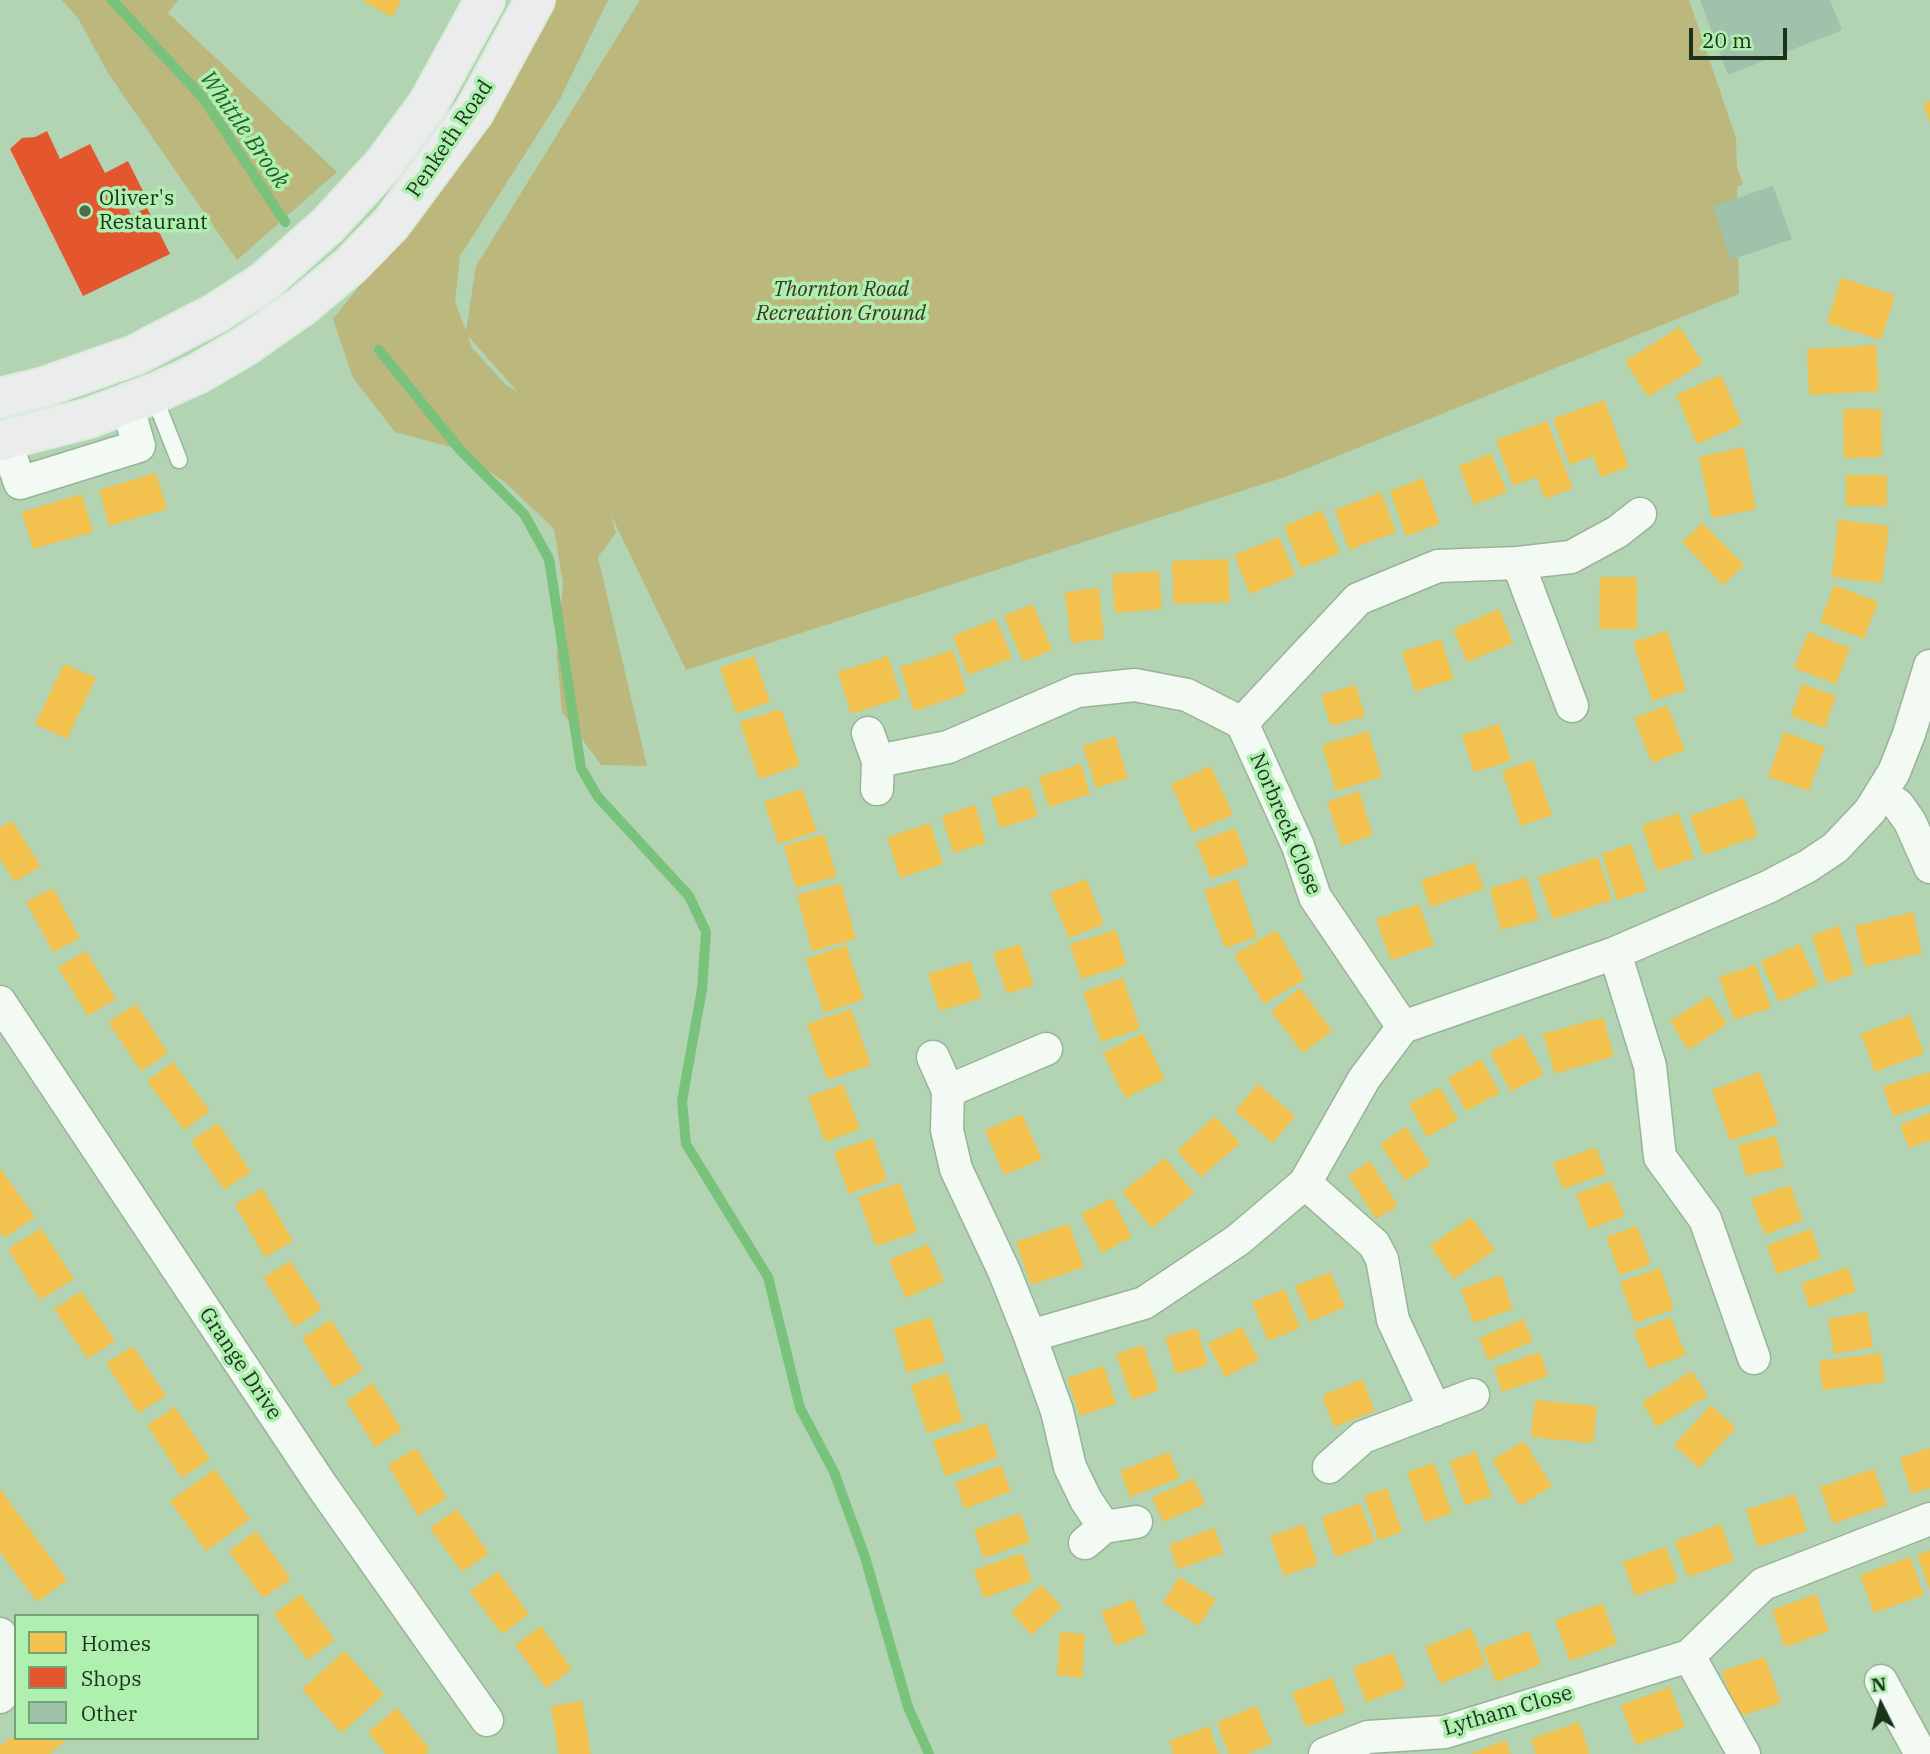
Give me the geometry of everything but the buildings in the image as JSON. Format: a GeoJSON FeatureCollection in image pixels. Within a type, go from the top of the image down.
{"type":"FeatureCollection","features":[{"type":"Feature","properties":{"kind":"main road","name":"Penketh Road"},"geometry":{"type":"LineString","coordinates":[[0,398],[44,387],[135,355],[216,313],[264,282],[328,226],[383,165],[428,104],[485,0]]}},
{"type":"Feature","properties":{"kind":"main road","name":"Penketh Road"},"geometry":{"type":"LineString","coordinates":[[3,441],[78,421],[140,399],[197,374],[245,346],[302,306],[350,266],[391,224],[474,112],[535,0]]}},
{"type":"Feature","properties":{"kind":"main road"},"geometry":{"type":"LineString","coordinates":[[135,355],[140,399]]}},
{"type":"Feature","properties":{"kind":"street"},"geometry":{"type":"LineString","coordinates":[[874,761],[948,747],[1077,691],[1135,685],[1187,695],[1242,723],[1358,599],[1438,566],[1518,563],[1571,557],[1617,531],[1647,509]]}},
{"type":"Feature","properties":{"kind":"street"},"geometry":{"type":"LineString","coordinates":[[1518,563],[1572,706]]}},
{"type":"Feature","properties":{"kind":"street"},"geometry":{"type":"LineString","coordinates":[[1030,1336],[1144,1303],[1238,1240],[1305,1183],[1364,1079],[1403,1027],[1615,953],[1768,887],[1835,848],[1854,830],[1894,772],[1930,666]]}},
{"type":"Feature","properties":{"kind":"street","name":"Norbreck Close"},"geometry":{"type":"LineString","coordinates":[[1242,723],[1298,846],[1315,897],[1403,1027]]}},
{"type":"Feature","properties":{"kind":"street"},"geometry":{"type":"LineString","coordinates":[[1881,794],[1898,805],[1910,822],[1930,867]]}},
{"type":"Feature","properties":{"kind":"street"},"geometry":{"type":"LineString","coordinates":[[1615,953],[1650,1066],[1660,1157],[1705,1219],[1754,1358]]}},
{"type":"Feature","properties":{"kind":"street","name":"Grange Drive"},"geometry":{"type":"LineString","coordinates":[[0,1002],[299,1452],[488,1720]]}},
{"type":"Feature","properties":{"kind":"street"},"geometry":{"type":"LineString","coordinates":[[948,1091],[1046,1049]]}},
{"type":"Feature","properties":{"kind":"street"},"geometry":{"type":"LineString","coordinates":[[933,1058],[948,1091],[947,1130],[956,1169],[1004,1270],[1030,1336],[1057,1411],[1070,1467],[1086,1500],[1095,1535],[1136,1522]]}},
{"type":"Feature","properties":{"kind":"street"},"geometry":{"type":"LineString","coordinates":[[1305,1183],[1374,1244],[1382,1259],[1393,1320],[1435,1410]]}},
{"type":"Feature","properties":{"kind":"street"},"geometry":{"type":"LineString","coordinates":[[1329,1467],[1363,1437],[1473,1395]]}},
{"type":"Feature","properties":{"kind":"street","name":"Lytham Close"},"geometry":{"type":"LineString","coordinates":[[1325,1754],[1368,1737],[1445,1732],[1689,1656],[1763,1584],[1930,1519]]}},
{"type":"Feature","properties":{"kind":"street"},"geometry":{"type":"LineString","coordinates":[[0,1634],[9,1656],[0,1697]]}},
{"type":"Feature","properties":{"kind":"street"},"geometry":{"type":"LineString","coordinates":[[1689,1656],[1744,1754]]}},
{"type":"Feature","properties":{"kind":"street"},"geometry":{"type":"LineString","coordinates":[[1881,1681],[1921,1754]]}},
{"type":"Feature","properties":{"kind":"lane"},"geometry":{"type":"LineString","coordinates":[[140,399],[179,460]]}},
{"type":"Feature","properties":{"kind":"green space"},"geometry":{"type":"Polygon","coordinates":[[[62,0],[178,0],[168,13],[337,172],[237,260],[108,73],[78,18],[62,0]]]}},
{"type":"Feature","properties":{"kind":"green space","name":"Thornton Road Recreation Ground"},"geometry":{"type":"Polygon","coordinates":[[[553,0],[608,0],[560,99],[460,256],[455,302],[466,331],[476,266],[640,0],[1689,0],[1736,138],[1737,167],[1743,184],[1737,187],[1739,294],[1288,476],[686,670],[611,515],[616,533],[598,557],[647,766],[601,765],[562,712],[557,656],[563,583],[554,529],[506,483],[455,448],[395,432],[353,378],[333,319],[420,210],[553,0]],[[469,337],[472,348],[506,385],[518,392],[469,337]]]}},
{"type":"Feature","properties":{"kind":"waterway","name":"Whittle Brook"},"geometry":{"type":"LineString","coordinates":[[112,0],[203,98],[285,222]]}},
{"type":"Feature","properties":{"kind":"waterway"},"geometry":{"type":"LineString","coordinates":[[379,350],[461,451],[524,514],[549,559],[581,768],[598,797],[689,896],[706,932],[702,989],[682,1101],[686,1144],[768,1277],[800,1408],[834,1472],[865,1557],[908,1707],[929,1754]]}},
{"type":"Feature","properties":{"kind":"place","name":"Oliver's Restaurant"},"geometry":{"type":"Point","coordinates":[85,211]}}]}
